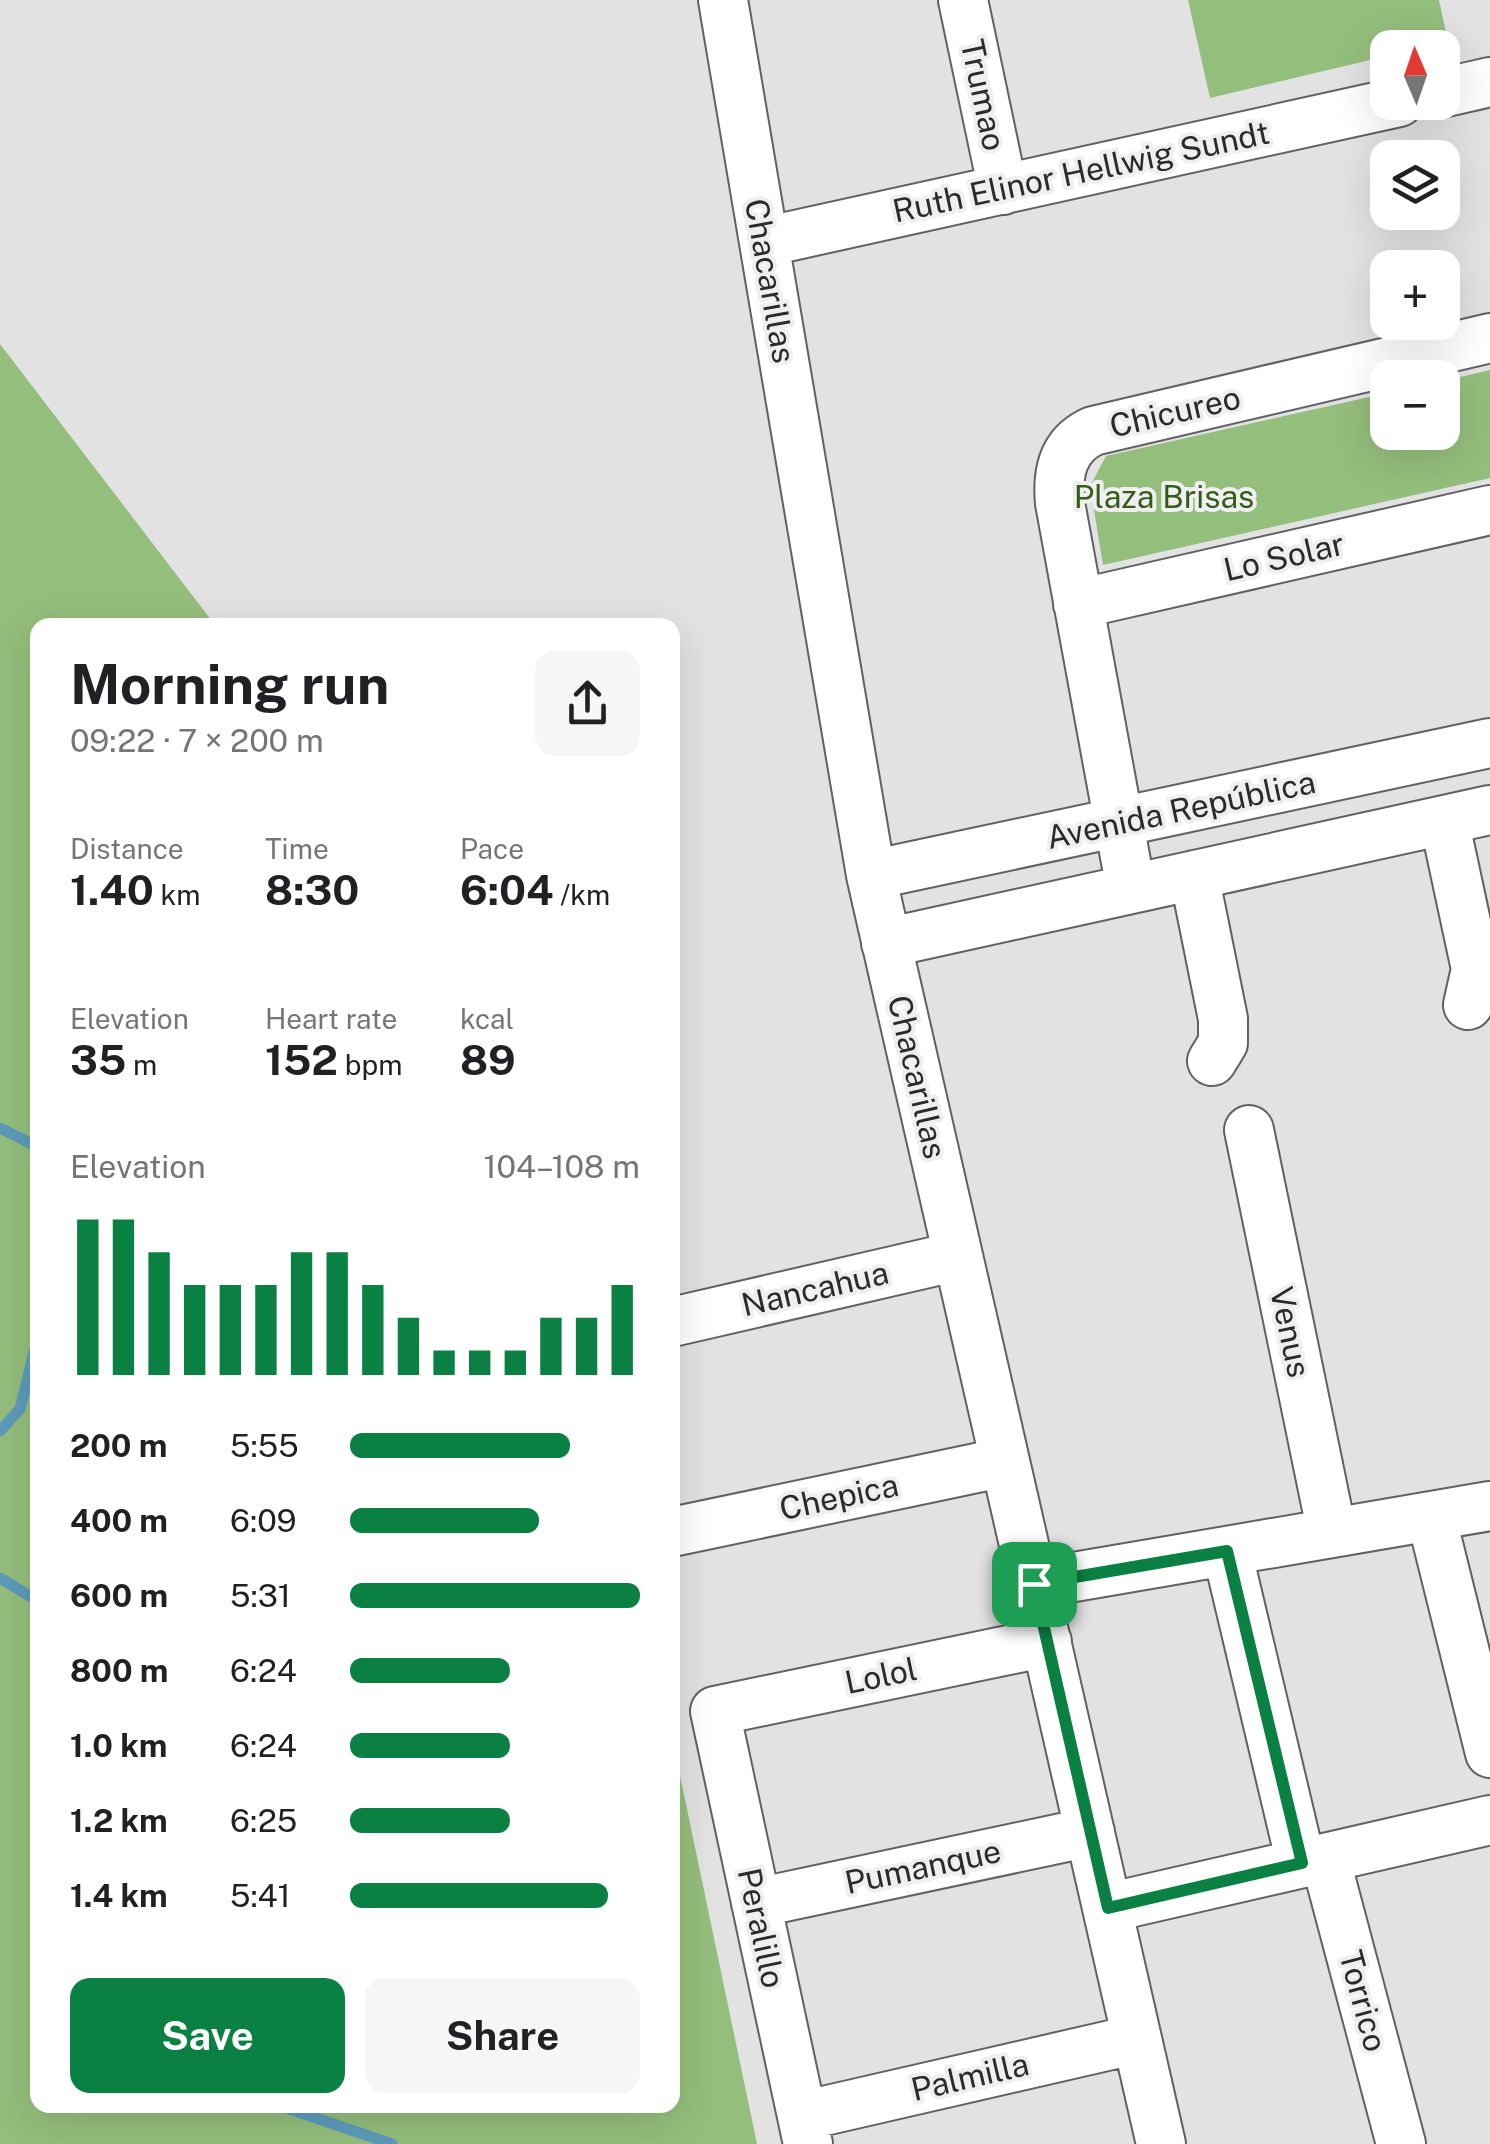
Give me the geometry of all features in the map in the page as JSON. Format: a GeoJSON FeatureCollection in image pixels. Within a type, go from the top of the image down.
{"type":"FeatureCollection","features":[{"type":"Feature","properties":{"kind":"street","name":"Chacarillas"},"geometry":{"type":"LineString","coordinates":[[724,0],[871,875],[1162,2144]]}},
{"type":"Feature","properties":{"kind":"street","name":"Trumao"},"geometry":{"type":"LineString","coordinates":[[963,0],[1003,190]]}},
{"type":"Feature","properties":{"kind":"street"},"geometry":{"type":"LineString","coordinates":[[1460,89],[1490,82]]}},
{"type":"Feature","properties":{"kind":"street","name":"Ruth Elinor Hellwig Sundt"},"geometry":{"type":"LineString","coordinates":[[764,242],[1370,108]]}},
{"type":"Feature","properties":{"kind":"street","name":"Chicureo"},"geometry":{"type":"LineString","coordinates":[[1130,889],[1058,482],[1062,462],[1080,438],[1093,431],[1490,338]]}},
{"type":"Feature","properties":{"kind":"street","name":"Lo Solar"},"geometry":{"type":"LineString","coordinates":[[1078,604],[1490,510]]}},
{"type":"Feature","properties":{"kind":"street","name":"Avenida República"},"geometry":{"type":"LineString","coordinates":[[871,875],[1490,743]]}},
{"type":"Feature","properties":{"kind":"street","name":"Avenida República"},"geometry":{"type":"LineString","coordinates":[[886,943],[1490,810]]}},
{"type":"Feature","properties":{"kind":"street"},"geometry":{"type":"LineString","coordinates":[[1444,820],[1476,969],[1468,1005]]}},
{"type":"Feature","properties":{"kind":"street"},"geometry":{"type":"LineString","coordinates":[[1194,875],[1223,1018],[1223,1043],[1212,1061]]}},
{"type":"Feature","properties":{"kind":"street","name":"Venus"},"geometry":{"type":"LineString","coordinates":[[1249,1130],[1332,1534]]}},
{"type":"Feature","properties":{"kind":"street","name":"Nancahua"},"geometry":{"type":"LineString","coordinates":[[680,1320],[958,1256]]}},
{"type":"Feature","properties":{"kind":"street","name":"Chepica"},"geometry":{"type":"LineString","coordinates":[[680,1530],[1005,1462]]}},
{"type":"Feature","properties":{"kind":"street"},"geometry":{"type":"LineString","coordinates":[[1034,1584],[1490,1506]]}},
{"type":"Feature","properties":{"kind":"street"},"geometry":{"type":"LineString","coordinates":[[1431,1516],[1490,1754]]}},
{"type":"Feature","properties":{"kind":"street","name":"Torrico"},"geometry":{"type":"LineString","coordinates":[[1227,1551],[1313,1861],[1401,2144]]}},
{"type":"Feature","properties":{"kind":"street","name":"Lolol"},"geometry":{"type":"LineString","coordinates":[[715,1711],[1047,1642]]}},
{"type":"Feature","properties":{"kind":"street","name":"Peralillo"},"geometry":{"type":"LineString","coordinates":[[715,1711],[805,2130]]}},
{"type":"Feature","properties":{"kind":"street"},"geometry":{"type":"LineString","coordinates":[[1108,1908],[1490,1820]]}},
{"type":"Feature","properties":{"kind":"street","name":"Pumanque"},"geometry":{"type":"LineString","coordinates":[[756,1903],[1090,1832]]}},
{"type":"Feature","properties":{"kind":"street","name":"Palmilla"},"geometry":{"type":"LineString","coordinates":[[805,2130],[1137,2039]]}},
{"type":"Feature","properties":{"kind":"green space"},"geometry":{"type":"Polygon","coordinates":[[[1188,0],[1439,0],[1445,30],[1370,30],[1370,60],[1210,98],[1188,0]]]}},
{"type":"Feature","properties":{"kind":"green space"},"geometry":{"type":"Polygon","coordinates":[[[0,344],[210,618],[30,618],[30,2113],[680,2113],[680,1776],[757,2144],[0,2144],[0,344]]]}},
{"type":"Feature","properties":{"kind":"green space","name":"Plaza Brisas"},"geometry":{"type":"Polygon","coordinates":[[[1490,370],[1490,478],[1103,565],[1090,486],[1106,456],[1370,397],[1370,450],[1460,450],[1460,377],[1490,370]]]}},
{"type":"Feature","properties":{"kind":"waterway"},"geometry":{"type":"LineString","coordinates":[[0,1128],[30,1143]]}},
{"type":"Feature","properties":{"kind":"waterway"},"geometry":{"type":"LineString","coordinates":[[0,1431],[20,1409],[30,1368]]}},
{"type":"Feature","properties":{"kind":"waterway"},"geometry":{"type":"LineString","coordinates":[[0,1578],[30,1596]]}},
{"type":"Feature","properties":{"kind":"waterway"},"geometry":{"type":"LineString","coordinates":[[301,2113],[392,2144]]}},
{"type":"Feature","properties":{"kind":"route"},"geometry":{"type":"LineString","coordinates":[[1227,1551],[1302,1863],[1108,1908],[1034,1584],[1227,1551]]}}]}
